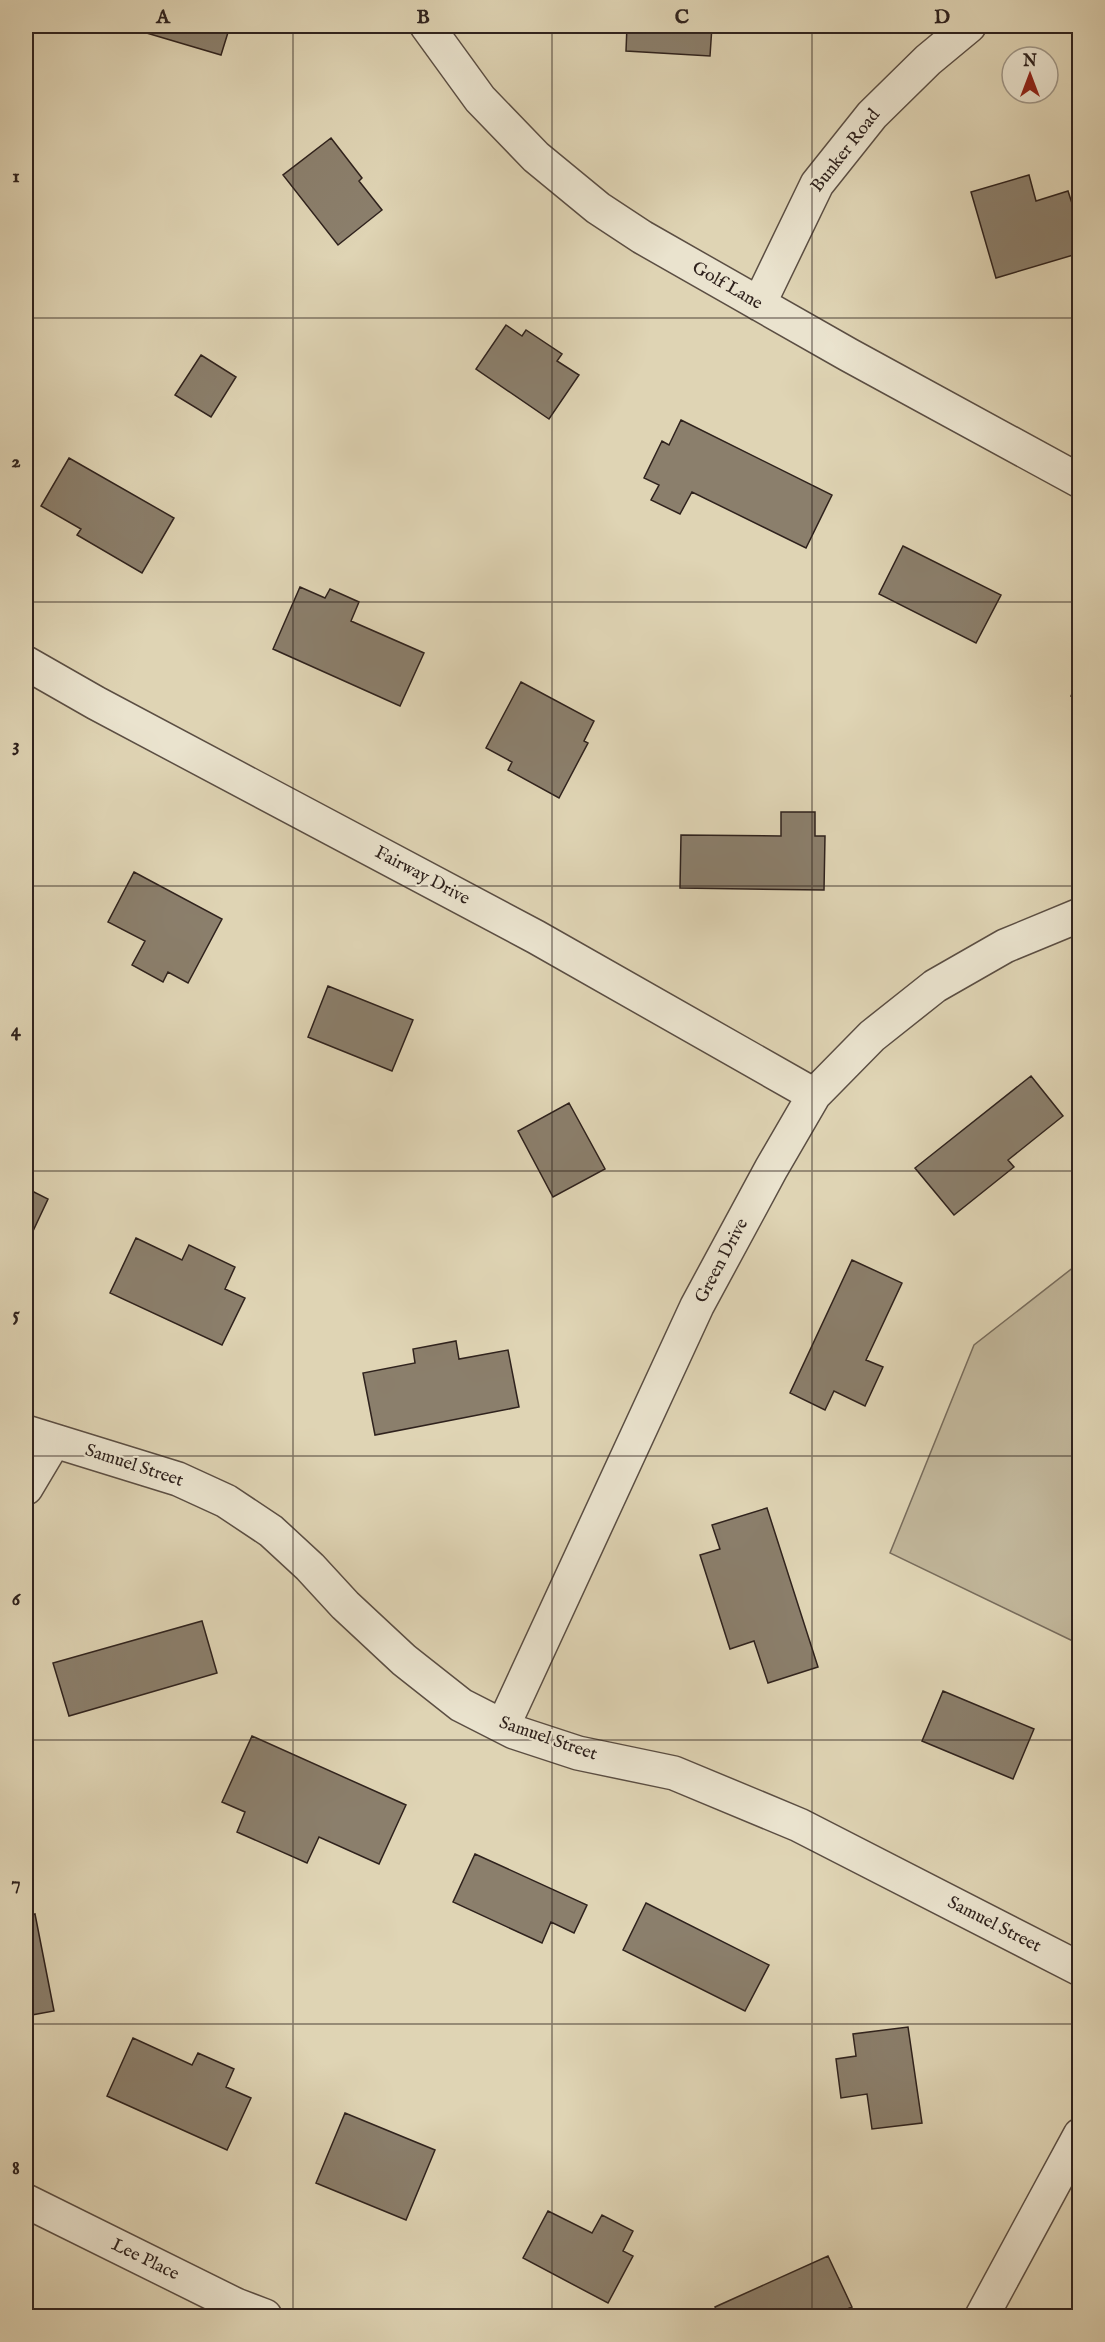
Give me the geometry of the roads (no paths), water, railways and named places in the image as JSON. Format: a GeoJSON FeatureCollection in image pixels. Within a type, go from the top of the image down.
{"type":"FeatureCollection","features":[{"type":"Feature","properties":{"kind":"street","name":"Golf Lane"},"geometry":{"type":"LineString","coordinates":[[427,26],[480,99],[536,156],[598,208],[642,237],[759,304],[1080,481]]}},
{"type":"Feature","properties":{"kind":"street","name":"Bunker Road"},"geometry":{"type":"LineString","coordinates":[[759,304],[817,184],[872,115],[928,60],[969,26]]}},
{"type":"Feature","properties":{"kind":"street","name":"Fairway Drive"},"geometry":{"type":"LineString","coordinates":[[26,663],[96,703],[536,937],[814,1095]]}},
{"type":"Feature","properties":{"kind":"street","name":"Green Drive"},"geometry":{"type":"LineString","coordinates":[[503,1726],[697,1306],[814,1095],[872,1036],[935,986],[1005,946],[1080,915]]}},
{"type":"Feature","properties":{"kind":"street","name":"Samuel Street"},"geometry":{"type":"LineString","coordinates":[[40,1437],[178,1479],[226,1501],[279,1538],[404,1660],[461,1705],[514,1732],[578,1753],[674,1773],[789,1821],[1080,1969]]}},
{"type":"Feature","properties":{"kind":"street"},"geometry":{"type":"LineString","coordinates":[[26,1488],[40,1437]]}},
{"type":"Feature","properties":{"kind":"street"},"geometry":{"type":"LineString","coordinates":[[982,2316],[1080,2135]]}},
{"type":"Feature","properties":{"kind":"street","name":"Lee Place"},"geometry":{"type":"LineString","coordinates":[[26,2201],[236,2305],[265,2316]]}}]}
